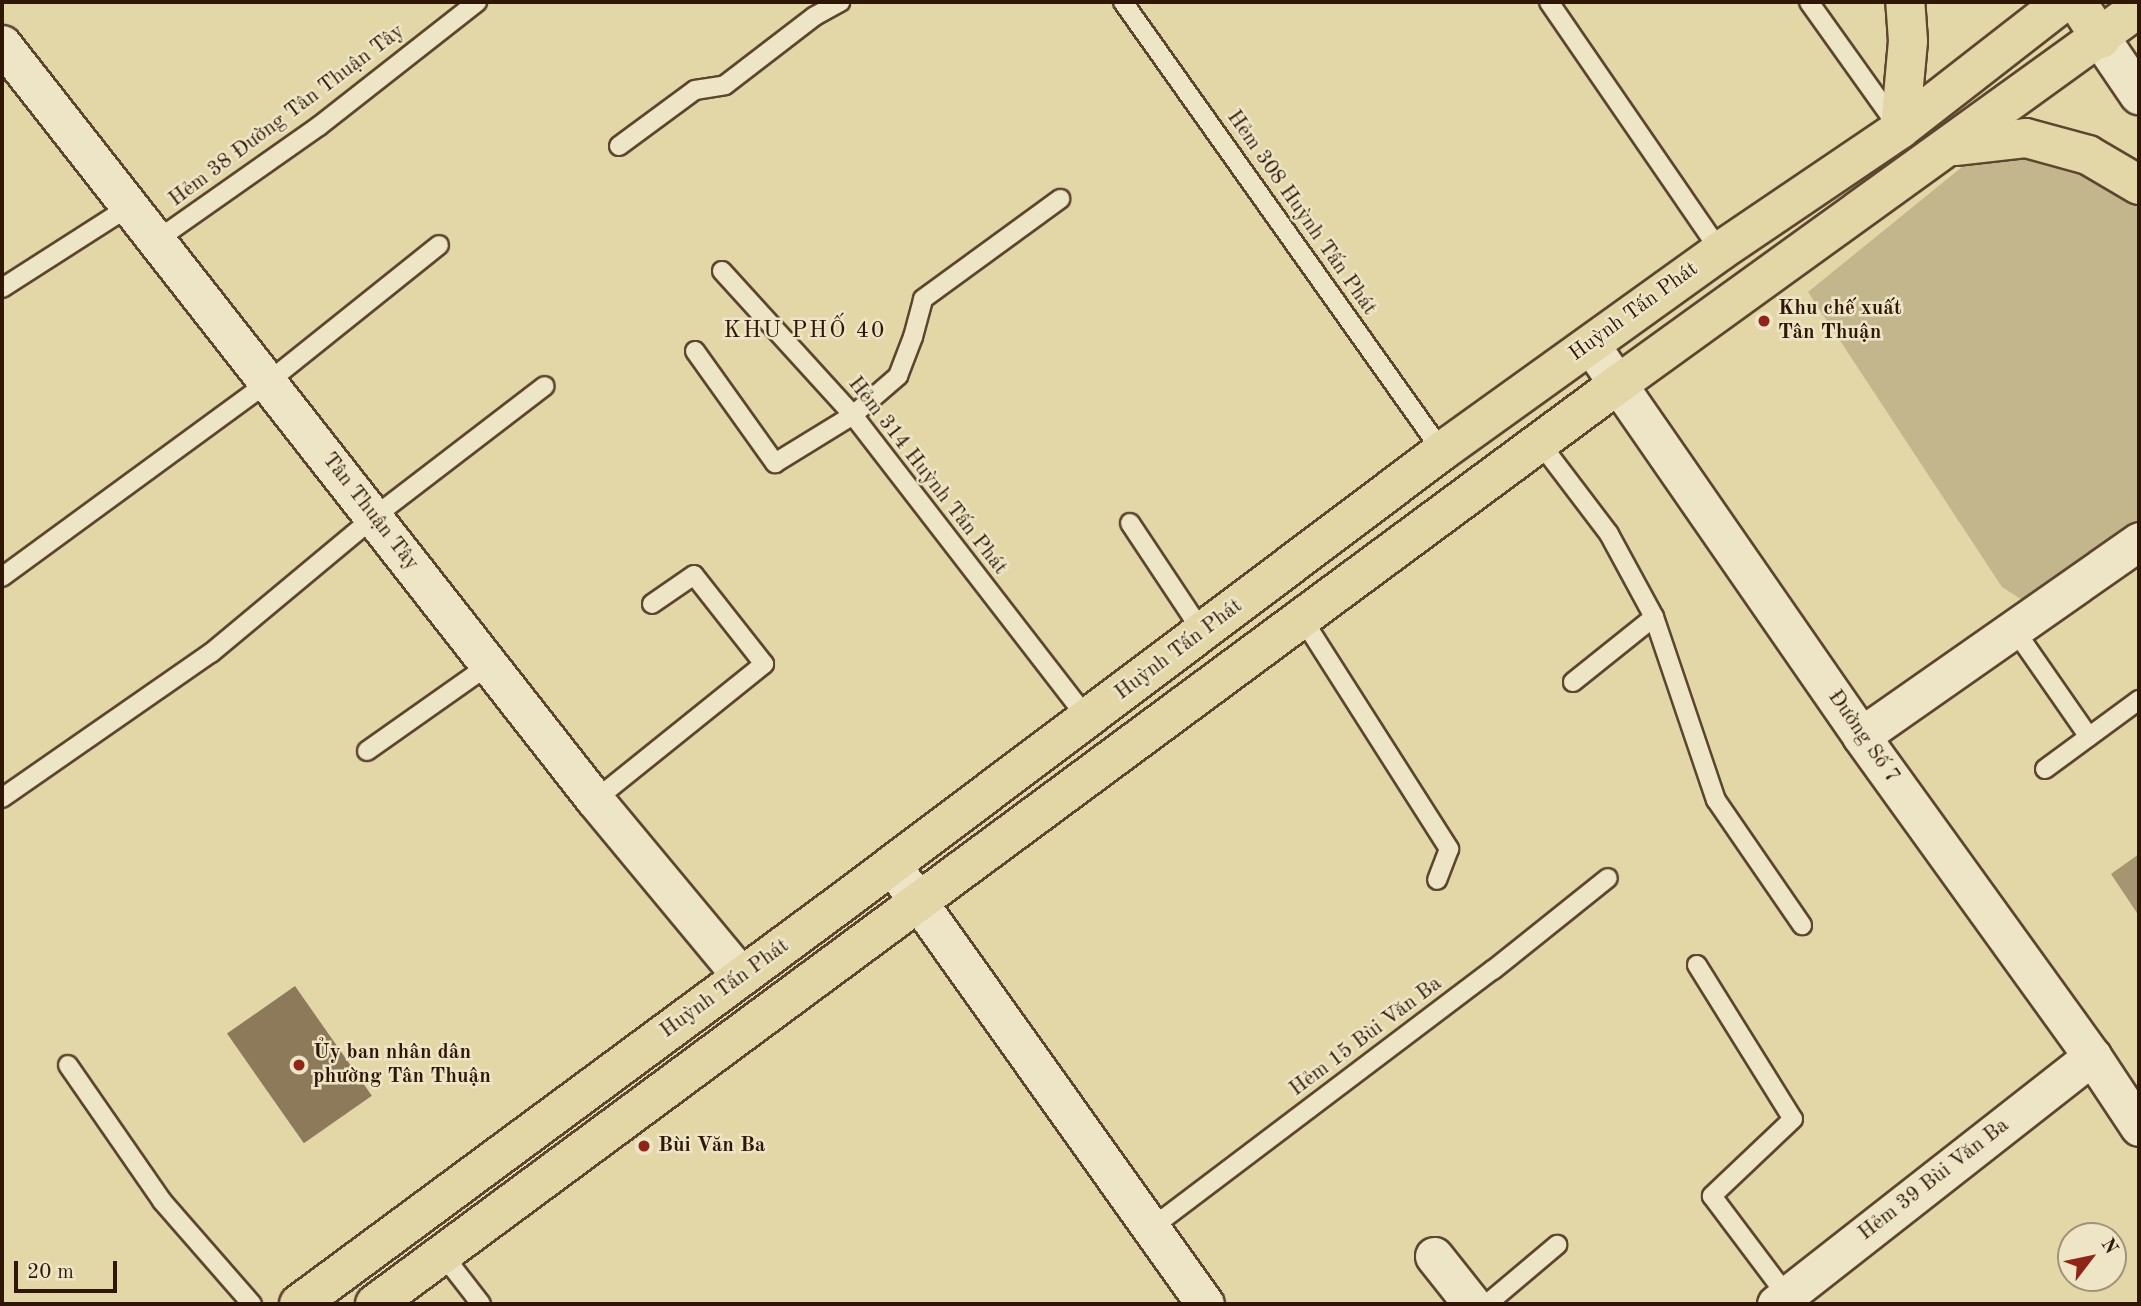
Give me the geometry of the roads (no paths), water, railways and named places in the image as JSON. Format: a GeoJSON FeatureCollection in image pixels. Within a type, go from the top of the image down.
{"type":"FeatureCollection","features":[{"type":"Feature","properties":{"kind":"main road"},"geometry":{"type":"LineString","coordinates":[[1900,130],[1908,41],[1905,2]]}},
{"type":"Feature","properties":{"kind":"main road"},"geometry":{"type":"LineString","coordinates":[[2077,2],[2101,39]]}},
{"type":"Feature","properties":{"kind":"main road","name":"Huỳnh Tấn Phát"},"geometry":{"type":"LineString","coordinates":[[299,1304],[1203,633],[1442,451],[1720,251],[1900,130],[2043,8]]}},
{"type":"Feature","properties":{"kind":"main road"},"geometry":{"type":"LineString","coordinates":[[2043,8],[2101,39]]}},
{"type":"Feature","properties":{"kind":"main road","name":"Huỳnh Tấn Phát"},"geometry":{"type":"LineString","coordinates":[[375,1304],[1617,385],[2101,39],[2139,8]]}},
{"type":"Feature","properties":{"kind":"main road"},"geometry":{"type":"LineString","coordinates":[[1952,146],[2026,138],[2088,155],[2139,186]]}},
{"type":"Feature","properties":{"kind":"street"},"geometry":{"type":"LineString","coordinates":[[2101,39],[2139,95]]}},
{"type":"Feature","properties":{"kind":"street","name":"Tân Thuận Tây"},"geometry":{"type":"LineString","coordinates":[[2,44],[595,800],[741,976]]}},
{"type":"Feature","properties":{"kind":"street","name":"Đường Số 7"},"geometry":{"type":"LineString","coordinates":[[1590,344],[1861,736],[2092,1056],[2139,1127]]}},
{"type":"Feature","properties":{"kind":"street"},"geometry":{"type":"LineString","coordinates":[[1861,736],[2139,541]]}},
{"type":"Feature","properties":{"kind":"street"},"geometry":{"type":"LineString","coordinates":[[892,864],[1205,1304]]}},
{"type":"Feature","properties":{"kind":"street","name":"Hẻm 39 Bùi Văn Ba"},"geometry":{"type":"LineString","coordinates":[[1782,1300],[2092,1056]]}},
{"type":"Feature","properties":{"kind":"street"},"geometry":{"type":"LineString","coordinates":[[1434,1256],[1472,1304]]}},
{"type":"Feature","properties":{"kind":"lane","name":"Hẻm 38 Đường Tân Thuận Tây"},"geometry":{"type":"LineString","coordinates":[[157,240],[320,126],[477,2]]}},
{"type":"Feature","properties":{"kind":"lane"},"geometry":{"type":"LineString","coordinates":[[619,146],[695,90],[725,86],[816,16],[840,2]]}},
{"type":"Feature","properties":{"kind":"lane","name":"Hẻm 308 Huỳnh Tấn Phát"},"geometry":{"type":"LineString","coordinates":[[1123,2],[1442,451]]}},
{"type":"Feature","properties":{"kind":"lane"},"geometry":{"type":"LineString","coordinates":[[1549,2],[1720,251]]}},
{"type":"Feature","properties":{"kind":"lane"},"geometry":{"type":"LineString","coordinates":[[1809,2],[1900,130]]}},
{"type":"Feature","properties":{"kind":"lane"},"geometry":{"type":"LineString","coordinates":[[695,351],[775,463],[853,415],[898,376],[923,299],[1060,199]]}},
{"type":"Feature","properties":{"kind":"lane"},"geometry":{"type":"LineString","coordinates":[[2,288],[130,206]]}},
{"type":"Feature","properties":{"kind":"lane"},"geometry":{"type":"LineString","coordinates":[[2,577],[268,382],[439,245]]}},
{"type":"Feature","properties":{"kind":"lane","name":"Hẻm 314 Huỳnh Tấn Phát"},"geometry":{"type":"LineString","coordinates":[[722,271],[853,415],[1087,718]]}},
{"type":"Feature","properties":{"kind":"lane"},"geometry":{"type":"LineString","coordinates":[[2,798],[211,653],[374,517],[545,386]]}},
{"type":"Feature","properties":{"kind":"lane"},"geometry":{"type":"LineString","coordinates":[[1540,443],[1609,534],[1654,617],[1716,800],[1802,925]]}},
{"type":"Feature","properties":{"kind":"lane"},"geometry":{"type":"LineString","coordinates":[[1130,523],[1203,633]]}},
{"type":"Feature","properties":{"kind":"lane"},"geometry":{"type":"LineString","coordinates":[[595,800],[764,664],[694,575],[652,604]]}},
{"type":"Feature","properties":{"kind":"lane"},"geometry":{"type":"LineString","coordinates":[[1573,682],[1654,617]]}},
{"type":"Feature","properties":{"kind":"lane"},"geometry":{"type":"LineString","coordinates":[[1302,618],[1449,849],[1437,880]]}},
{"type":"Feature","properties":{"kind":"lane"},"geometry":{"type":"LineString","coordinates":[[2014,629],[2089,737]]}},
{"type":"Feature","properties":{"kind":"lane"},"geometry":{"type":"LineString","coordinates":[[367,751],[489,665]]}},
{"type":"Feature","properties":{"kind":"lane"},"geometry":{"type":"LineString","coordinates":[[2045,769],[2139,700]]}},
{"type":"Feature","properties":{"kind":"lane","name":"Hẻm 15 Bùi Văn Ba"},"geometry":{"type":"LineString","coordinates":[[1150,1229],[1493,970],[1608,878]]}},
{"type":"Feature","properties":{"kind":"lane"},"geometry":{"type":"LineString","coordinates":[[1697,965],[1793,1119],[1712,1196],[1782,1300]]}},
{"type":"Feature","properties":{"kind":"lane"},"geometry":{"type":"LineString","coordinates":[[68,1065],[162,1200],[252,1304]]}},
{"type":"Feature","properties":{"kind":"lane"},"geometry":{"type":"LineString","coordinates":[[1487,1304],[1557,1245]]}},
{"type":"Feature","properties":{"kind":"lane"},"geometry":{"type":"LineString","coordinates":[[443,1255],[481,1304]]}},
{"type":"Feature","properties":{"kind":"place","name":"Khu chế xuất Tân Thuận"},"geometry":{"type":"Point","coordinates":[1764,321]}},
{"type":"Feature","properties":{"kind":"place","name":"Ủy ban nhân dân phường Tân Thuận"},"geometry":{"type":"Point","coordinates":[299,1065]}},
{"type":"Feature","properties":{"kind":"place","name":"Bùi Văn Ba"},"geometry":{"type":"Point","coordinates":[644,1146]}},
{"type":"Feature","properties":{"kind":"district","name":"KHU PHỐ 40"},"geometry":{"type":"Point","coordinates":[805,331]}}]}
